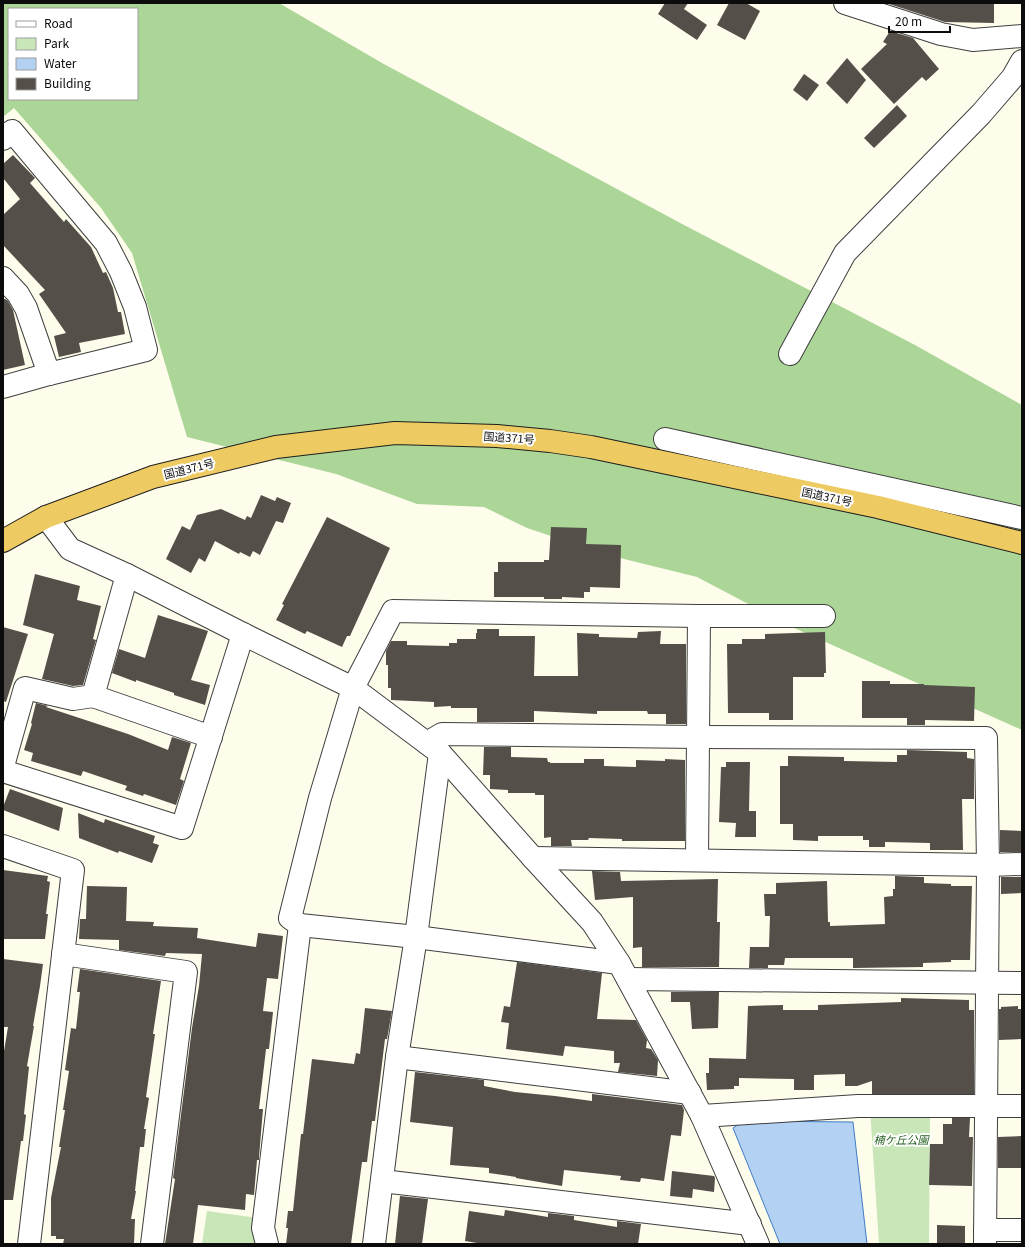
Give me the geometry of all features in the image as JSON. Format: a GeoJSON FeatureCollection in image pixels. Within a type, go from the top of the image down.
{"type":"FeatureCollection","features":[{"type":"Feature","properties":{"kind":"highway","name":"国道371号"},"geometry":{"type":"LineString","coordinates":[[3,541],[46,517],[153,477],[276,447],[403,433],[497,436],[591,447],[878,507],[1022,543]]}},
{"type":"Feature","properties":{"kind":"street"},"geometry":{"type":"LineString","coordinates":[[845,3],[941,34],[973,40],[1022,36]]}},
{"type":"Feature","properties":{"kind":"street"},"geometry":{"type":"LineString","coordinates":[[790,354],[845,253],[981,114],[1013,77],[1022,61]]}},
{"type":"Feature","properties":{"kind":"street"},"geometry":{"type":"LineString","coordinates":[[3,139],[12,131],[106,242],[121,272],[135,307],[146,350],[3,387]]}},
{"type":"Feature","properties":{"kind":"street"},"geometry":{"type":"LineString","coordinates":[[3,278],[18,294],[26,308],[49,374]]}},
{"type":"Feature","properties":{"kind":"street"},"geometry":{"type":"LineString","coordinates":[[665,439],[1022,518]]}},
{"type":"Feature","properties":{"kind":"street"},"geometry":{"type":"LineString","coordinates":[[46,517],[70,549],[127,575],[353,688],[434,748],[592,922],[623,971],[702,1116],[758,1244]]}},
{"type":"Feature","properties":{"kind":"street"},"geometry":{"type":"LineString","coordinates":[[93,696],[127,575]]}},
{"type":"Feature","properties":{"kind":"street"},"geometry":{"type":"LineString","coordinates":[[824,616],[699,616],[393,611],[353,688],[320,798],[290,918],[300,925],[416,937],[623,971],[1022,983]]}},
{"type":"Feature","properties":{"kind":"street"},"geometry":{"type":"LineString","coordinates":[[697,860],[699,616]]}},
{"type":"Feature","properties":{"kind":"street"},"geometry":{"type":"LineString","coordinates":[[3,771],[182,828],[212,737],[243,634]]}},
{"type":"Feature","properties":{"kind":"street"},"geometry":{"type":"LineString","coordinates":[[3,766],[25,688],[73,699],[93,696],[212,737]]}},
{"type":"Feature","properties":{"kind":"street"},"geometry":{"type":"LineString","coordinates":[[374,1244],[397,1057],[416,937],[434,748],[442,734],[986,738],[988,865],[985,1237],[1022,1230]]}},
{"type":"Feature","properties":{"kind":"street"},"geometry":{"type":"LineString","coordinates":[[3,846],[73,870],[29,1244]]}},
{"type":"Feature","properties":{"kind":"street"},"geometry":{"type":"LineString","coordinates":[[533,858],[988,865],[1022,864]]}},
{"type":"Feature","properties":{"kind":"street"},"geometry":{"type":"LineString","coordinates":[[267,1244],[262,1228],[300,925]]}},
{"type":"Feature","properties":{"kind":"street"},"geometry":{"type":"LineString","coordinates":[[63,954],[186,972],[152,1244]]}},
{"type":"Feature","properties":{"kind":"street"},"geometry":{"type":"LineString","coordinates":[[397,1057],[690,1093]]}},
{"type":"Feature","properties":{"kind":"street"},"geometry":{"type":"LineString","coordinates":[[702,1116],[858,1106],[1022,1106]]}},
{"type":"Feature","properties":{"kind":"street"},"geometry":{"type":"LineString","coordinates":[[382,1181],[750,1224]]}},
{"type":"Feature","properties":{"kind":"green space"},"geometry":{"type":"Polygon","coordinates":[[[3,3],[279,3],[382,63],[684,225],[915,345],[1022,405],[1022,730],[792,627],[697,577],[608,555],[527,528],[484,507],[417,504],[336,474],[187,437],[132,253],[101,208],[14,108],[3,117],[3,3]]]}},
{"type":"Feature","properties":{"kind":"green space","name":"楠ケ丘公園"},"geometry":{"type":"Polygon","coordinates":[[[870,1109],[930,1111],[929,1244],[879,1244],[870,1109]]]}},
{"type":"Feature","properties":{"kind":"green space"},"geometry":{"type":"Polygon","coordinates":[[[207,1211],[258,1218],[264,1244],[202,1244],[207,1211]]]}},
{"type":"Feature","properties":{"kind":"water"},"geometry":{"type":"Polygon","coordinates":[[[743,1121],[853,1122],[867,1244],[780,1244],[733,1128],[743,1121]]]}},
{"type":"Feature","properties":{"kind":"building"},"geometry":{"type":"Polygon","coordinates":[[[665,3],[688,3],[684,9],[707,25],[697,40],[658,14],[665,3]]]}},
{"type":"Feature","properties":{"kind":"building"},"geometry":{"type":"Polygon","coordinates":[[[729,3],[746,3],[760,11],[745,40],[717,25],[729,3]]]}},
{"type":"Feature","properties":{"kind":"building"},"geometry":{"type":"Polygon","coordinates":[[[886,3],[994,3],[994,23],[945,22],[886,3]]]}},
{"type":"Feature","properties":{"kind":"building"},"geometry":{"type":"Polygon","coordinates":[[[890,31],[913,38],[939,69],[926,81],[922,77],[894,104],[861,69],[887,44],[883,42],[890,31]]]}},
{"type":"Feature","properties":{"kind":"building"},"geometry":{"type":"Polygon","coordinates":[[[847,58],[866,80],[847,104],[826,83],[847,58]]]}},
{"type":"Feature","properties":{"kind":"building"},"geometry":{"type":"Polygon","coordinates":[[[804,74],[819,85],[807,101],[793,90],[804,74]]]}},
{"type":"Feature","properties":{"kind":"building"},"geometry":{"type":"Polygon","coordinates":[[[897,105],[907,116],[874,148],[864,138],[897,105]]]}},
{"type":"Feature","properties":{"kind":"building"},"geometry":{"type":"Polygon","coordinates":[[[13,155],[35,178],[30,183],[64,222],[66,219],[91,247],[103,273],[106,272],[113,288],[118,312],[121,312],[125,334],[79,343],[81,352],[59,357],[54,336],[66,333],[39,294],[45,290],[3,245],[3,215],[20,199],[3,178],[3,164],[13,155]]]}},
{"type":"Feature","properties":{"kind":"building"},"geometry":{"type":"Polygon","coordinates":[[[3,299],[8,301],[13,310],[25,365],[3,370],[3,299]]]}},
{"type":"Feature","properties":{"kind":"building"},"geometry":{"type":"Polygon","coordinates":[[[261,495],[275,501],[277,497],[291,503],[283,523],[276,521],[260,555],[253,551],[250,557],[240,552],[239,554],[215,541],[205,562],[199,558],[191,573],[166,559],[182,526],[190,530],[197,515],[221,509],[245,520],[247,516],[251,518],[261,495]]]}},
{"type":"Feature","properties":{"kind":"building"},"geometry":{"type":"Polygon","coordinates":[[[327,517],[390,548],[350,636],[347,636],[342,647],[307,631],[305,634],[276,620],[284,605],[282,604],[327,517]]]}},
{"type":"Feature","properties":{"kind":"building"},"geometry":{"type":"Polygon","coordinates":[[[551,527],[587,528],[586,544],[621,545],[620,588],[590,587],[590,592],[584,592],[584,598],[562,597],[562,599],[544,599],[544,597],[494,597],[494,572],[498,572],[498,562],[544,562],[544,560],[549,560],[551,527]]]}},
{"type":"Feature","properties":{"kind":"building"},"geometry":{"type":"Polygon","coordinates":[[[35,574],[80,586],[77,600],[101,606],[93,639],[96,640],[83,685],[73,686],[42,679],[54,634],[23,625],[35,574]]]}},
{"type":"Feature","properties":{"kind":"building"},"geometry":{"type":"Polygon","coordinates":[[[158,615],[208,631],[191,680],[210,685],[205,705],[174,695],[174,693],[112,673],[119,649],[145,658],[158,615]]]}},
{"type":"Feature","properties":{"kind":"building"},"geometry":{"type":"Polygon","coordinates":[[[3,627],[28,634],[6,702],[3,701],[3,627]]]}},
{"type":"Feature","properties":{"kind":"building"},"geometry":{"type":"Polygon","coordinates":[[[477,629],[499,629],[499,636],[535,636],[534,676],[578,676],[577,633],[599,634],[599,637],[637,638],[638,632],[661,631],[660,644],[686,644],[686,724],[666,724],[666,714],[648,714],[647,711],[597,711],[597,714],[534,711],[534,722],[477,722],[477,708],[451,708],[451,706],[434,707],[434,702],[391,700],[391,688],[388,688],[388,665],[386,665],[386,651],[391,641],[407,641],[407,645],[449,646],[449,643],[457,643],[457,639],[476,639],[477,629]]]}},
{"type":"Feature","properties":{"kind":"building"},"geometry":{"type":"Polygon","coordinates":[[[825,632],[826,673],[824,673],[824,677],[793,677],[793,720],[769,720],[769,713],[728,713],[727,644],[742,644],[742,639],[765,639],[765,634],[825,632]]]}},
{"type":"Feature","properties":{"kind":"building"},"geometry":{"type":"Polygon","coordinates":[[[862,681],[890,681],[890,684],[975,687],[974,721],[925,720],[925,725],[907,725],[907,718],[862,718],[862,681]]]}},
{"type":"Feature","properties":{"kind":"building"},"geometry":{"type":"Polygon","coordinates":[[[36,703],[128,734],[168,750],[172,737],[191,743],[180,779],[184,781],[176,805],[144,794],[143,796],[125,790],[127,786],[83,771],[81,776],[31,761],[33,753],[24,750],[32,724],[36,703]]]}},
{"type":"Feature","properties":{"kind":"building"},"geometry":{"type":"Polygon","coordinates":[[[484,747],[511,747],[511,757],[547,758],[548,762],[550,763],[584,763],[584,759],[604,759],[604,766],[636,767],[636,760],[685,760],[685,841],[622,841],[622,839],[589,838],[588,840],[571,840],[572,846],[551,846],[551,837],[544,838],[544,795],[535,795],[535,793],[508,793],[508,790],[490,789],[490,775],[483,775],[484,747]]]}},
{"type":"Feature","properties":{"kind":"building"},"geometry":{"type":"Polygon","coordinates":[[[907,750],[967,752],[967,758],[974,759],[974,799],[962,799],[963,850],[930,850],[930,843],[885,842],[885,847],[869,847],[869,840],[863,840],[863,836],[818,836],[818,841],[793,840],[793,824],[780,824],[780,766],[788,766],[788,756],[844,757],[844,761],[897,762],[897,755],[907,755],[907,750]]]}},
{"type":"Feature","properties":{"kind":"building"},"geometry":{"type":"Polygon","coordinates":[[[726,762],[750,762],[749,811],[756,811],[756,837],[735,837],[736,823],[719,822],[721,767],[726,767],[726,762]]]}},
{"type":"Feature","properties":{"kind":"building"},"geometry":{"type":"Polygon","coordinates":[[[10,789],[63,808],[59,831],[3,810],[10,789]]]}},
{"type":"Feature","properties":{"kind":"building"},"geometry":{"type":"Polygon","coordinates":[[[78,813],[104,823],[105,819],[155,836],[153,843],[159,845],[152,863],[119,851],[118,853],[79,838],[78,813]]]}},
{"type":"Feature","properties":{"kind":"building"},"geometry":{"type":"Polygon","coordinates":[[[1000,830],[1022,831],[1022,852],[1000,852],[1000,830]]]}},
{"type":"Feature","properties":{"kind":"building"},"geometry":{"type":"Polygon","coordinates":[[[3,870],[48,876],[47,881],[50,882],[45,939],[3,939],[3,870]]]}},
{"type":"Feature","properties":{"kind":"building"},"geometry":{"type":"Polygon","coordinates":[[[592,871],[620,872],[621,881],[718,879],[717,922],[720,922],[719,967],[642,967],[642,947],[633,948],[633,897],[595,900],[592,871]]]}},
{"type":"Feature","properties":{"kind":"building"},"geometry":{"type":"Polygon","coordinates":[[[895,876],[924,877],[924,883],[951,884],[951,886],[972,886],[970,960],[951,960],[951,962],[923,963],[923,967],[853,968],[853,958],[785,958],[784,965],[768,965],[768,968],[749,968],[750,947],[769,947],[770,916],[765,916],[764,894],[776,894],[776,883],[827,881],[828,922],[830,922],[830,926],[885,924],[884,897],[893,896],[893,889],[895,889],[895,876]]]}},
{"type":"Feature","properties":{"kind":"building"},"geometry":{"type":"Polygon","coordinates":[[[1001,877],[1022,877],[1022,893],[1001,894],[1001,877]]]}},
{"type":"Feature","properties":{"kind":"building"},"geometry":{"type":"Polygon","coordinates":[[[87,886],[127,887],[126,921],[154,922],[153,926],[198,928],[197,938],[256,947],[258,933],[283,936],[278,979],[267,978],[263,1011],[273,1012],[269,1049],[266,1049],[259,1109],[263,1109],[259,1160],[257,1160],[254,1195],[246,1194],[245,1210],[198,1205],[193,1244],[165,1244],[175,1179],[173,1178],[202,954],[166,953],[165,956],[119,950],[119,940],[79,939],[80,919],[86,919],[87,886]]]}},
{"type":"Feature","properties":{"kind":"building"},"geometry":{"type":"Polygon","coordinates":[[[3,959],[43,964],[27,1066],[29,1067],[24,1114],[26,1115],[13,1200],[3,1200],[3,1057],[8,1027],[3,1027],[3,959]]]}},
{"type":"Feature","properties":{"kind":"building"},"geometry":{"type":"Polygon","coordinates":[[[517,962],[602,973],[597,1019],[636,1020],[647,1040],[646,1048],[651,1049],[658,1060],[657,1076],[618,1072],[620,1063],[614,1063],[614,1051],[565,1046],[563,1056],[506,1049],[509,1023],[501,1022],[504,1006],[510,1007],[517,962]]]}},
{"type":"Feature","properties":{"kind":"building"},"geometry":{"type":"Polygon","coordinates":[[[80,969],[161,981],[146,1097],[149,1098],[144,1129],[146,1129],[144,1147],[140,1147],[136,1191],[131,1219],[135,1219],[134,1244],[63,1244],[64,1239],[56,1239],[56,1236],[51,1236],[51,1198],[61,1147],[59,1147],[69,1071],[65,1070],[71,1028],[76,1029],[80,992],[77,992],[80,969]]]}},
{"type":"Feature","properties":{"kind":"building"},"geometry":{"type":"Polygon","coordinates":[[[671,992],[719,992],[718,1028],[692,1029],[690,1002],[671,1002],[671,992]]]}},
{"type":"Feature","properties":{"kind":"building"},"geometry":{"type":"Polygon","coordinates":[[[901,998],[969,1000],[969,1010],[974,1010],[974,1094],[872,1094],[872,1081],[857,1086],[845,1086],[845,1074],[814,1075],[814,1090],[794,1090],[794,1079],[739,1078],[739,1086],[734,1086],[734,1089],[707,1090],[706,1073],[709,1073],[709,1058],[746,1059],[748,1006],[783,1005],[783,1010],[818,1010],[818,1005],[901,1002],[901,998]]]}},
{"type":"Feature","properties":{"kind":"building"},"geometry":{"type":"Polygon","coordinates":[[[1018,1006],[1018,1009],[1022,1009],[1022,1039],[999,1040],[999,1009],[1001,1009],[1001,1007],[1018,1006]]]}},
{"type":"Feature","properties":{"kind":"building"},"geometry":{"type":"Polygon","coordinates":[[[365,1008],[392,1011],[387,1039],[385,1039],[375,1121],[372,1121],[367,1162],[362,1162],[351,1244],[286,1244],[288,1211],[293,1211],[301,1134],[303,1134],[312,1059],[354,1064],[356,1053],[360,1054],[365,1008]]]}},
{"type":"Feature","properties":{"kind":"building"},"geometry":{"type":"Polygon","coordinates":[[[415,1072],[484,1080],[484,1086],[515,1092],[592,1101],[592,1094],[682,1105],[684,1110],[681,1136],[671,1135],[664,1181],[641,1178],[640,1182],[620,1180],[621,1176],[564,1170],[562,1186],[489,1173],[489,1168],[450,1165],[453,1127],[410,1122],[415,1072]]]}},
{"type":"Feature","properties":{"kind":"building"},"geometry":{"type":"Polygon","coordinates":[[[952,1118],[970,1118],[969,1137],[973,1137],[972,1186],[929,1185],[930,1144],[943,1144],[943,1124],[952,1124],[952,1118]]]}},
{"type":"Feature","properties":{"kind":"building"},"geometry":{"type":"Polygon","coordinates":[[[1022,1136],[1022,1168],[998,1168],[998,1137],[1022,1136]]]}},
{"type":"Feature","properties":{"kind":"building"},"geometry":{"type":"Polygon","coordinates":[[[672,1171],[714,1176],[714,1192],[693,1189],[692,1198],[670,1196],[672,1171]]]}},
{"type":"Feature","properties":{"kind":"building"},"geometry":{"type":"Polygon","coordinates":[[[400,1196],[428,1199],[422,1244],[395,1244],[400,1196]]]}},
{"type":"Feature","properties":{"kind":"building"},"geometry":{"type":"Polygon","coordinates":[[[505,1210],[548,1217],[548,1213],[574,1216],[574,1220],[617,1227],[617,1221],[641,1224],[638,1244],[483,1244],[465,1241],[469,1211],[504,1216],[505,1210]]]}},
{"type":"Feature","properties":{"kind":"building"},"geometry":{"type":"Polygon","coordinates":[[[937,1225],[965,1226],[965,1244],[937,1244],[937,1225]]]}}]}
